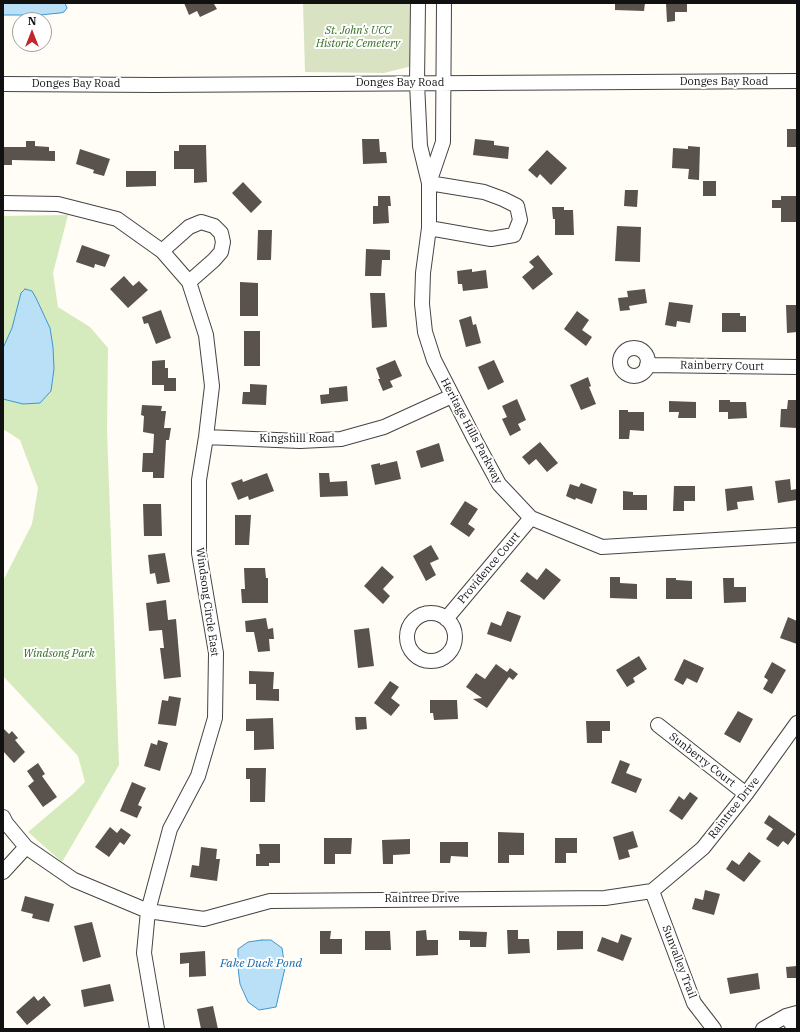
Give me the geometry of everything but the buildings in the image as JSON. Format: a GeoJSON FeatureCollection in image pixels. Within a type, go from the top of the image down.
{"type":"FeatureCollection","features":[{"type":"Feature","properties":{"kind":"street","name":"Heritage Hills Parkway"},"geometry":{"type":"LineString","coordinates":[[418,3],[417,83],[420,146],[429,183],[429,228],[423,273],[422,296],[425,332],[434,360],[474,440],[499,484],[531,518],[602,547],[797,535]]}},
{"type":"Feature","properties":{"kind":"street","name":"Heritage Hills Parkway"},"geometry":{"type":"LineString","coordinates":[[429,183],[443,142],[444,3]]}},
{"type":"Feature","properties":{"kind":"street","name":"Donges Bay Road"},"geometry":{"type":"LineString","coordinates":[[3,84],[154,85],[797,81]]}},
{"type":"Feature","properties":{"kind":"street"},"geometry":{"type":"LineString","coordinates":[[429,183],[484,192],[503,199],[517,206],[520,220],[514,235],[491,239],[429,228]]}},
{"type":"Feature","properties":{"kind":"street","name":"Windsong Circle East"},"geometry":{"type":"LineString","coordinates":[[3,203],[58,204],[117,219],[162,251],[189,282],[206,335],[212,386],[206,437],[198,480],[198,553],[216,653],[215,718],[198,776],[170,829],[148,911],[144,953],[154,1028]]}},
{"type":"Feature","properties":{"kind":"street"},"geometry":{"type":"LineString","coordinates":[[162,251],[189,227],[201,222],[214,226],[221,233],[223,242],[221,252],[189,282]]}},
{"type":"Feature","properties":{"kind":"street","name":"Rainberry Court"},"geometry":{"type":"LineString","coordinates":[[647,365],[797,368]]}},
{"type":"Feature","properties":{"kind":"street","name":"Kingshill Road"},"geometry":{"type":"LineString","coordinates":[[206,437],[300,442],[341,439],[384,427],[452,396]]}},
{"type":"Feature","properties":{"kind":"street","name":"Providence Court"},"geometry":{"type":"LineString","coordinates":[[446,619],[531,518]]}},
{"type":"Feature","properties":{"kind":"street","name":"Raintree Drive"},"geometry":{"type":"LineString","coordinates":[[4,821],[26,847],[74,880],[148,911],[204,919],[270,900],[605,898],[652,891],[703,848],[746,794],[797,724]]}},
{"type":"Feature","properties":{"kind":"street","name":"Sunberry Court"},"geometry":{"type":"LineString","coordinates":[[658,725],[746,794]]}},
{"type":"Feature","properties":{"kind":"street"},"geometry":{"type":"LineString","coordinates":[[3,872],[26,847]]}},
{"type":"Feature","properties":{"kind":"street","name":"Sunvalley Trail"},"geometry":{"type":"LineString","coordinates":[[652,891],[694,1004],[714,1029]]}},
{"type":"Feature","properties":{"kind":"street"},"geometry":{"type":"LineString","coordinates":[[764,1029],[791,1014],[795,1029]]}},
{"type":"Feature","properties":{"kind":"green space","name":"St. John's UCC Historic Cemetery"},"geometry":{"type":"Polygon","coordinates":[[[303,3],[411,3],[412,66],[384,73],[305,72],[303,3]]]}},
{"type":"Feature","properties":{"kind":"green space","name":"Windsong Park"},"geometry":{"type":"Polygon","coordinates":[[[68,215],[53,273],[58,307],[90,327],[108,348],[107,430],[119,765],[62,862],[28,832],[85,782],[78,756],[3,676],[3,581],[32,524],[38,488],[20,440],[3,429],[3,216],[68,215]]]}},
{"type":"Feature","properties":{"kind":"water"},"geometry":{"type":"Polygon","coordinates":[[[3,3],[65,3],[67,8],[64,12],[60,13],[12,12],[12,15],[3,15],[3,3]]]}},
{"type":"Feature","properties":{"kind":"water"},"geometry":{"type":"Polygon","coordinates":[[[25,289],[32,291],[50,328],[54,369],[51,391],[40,403],[23,404],[3,399],[3,348],[12,328],[21,293],[25,289]]]}},
{"type":"Feature","properties":{"kind":"water","name":"Fake Duck Pond"},"geometry":{"type":"Polygon","coordinates":[[[271,940],[282,948],[285,968],[276,1007],[259,1010],[248,1002],[240,984],[238,949],[248,942],[271,940]]]}}]}
